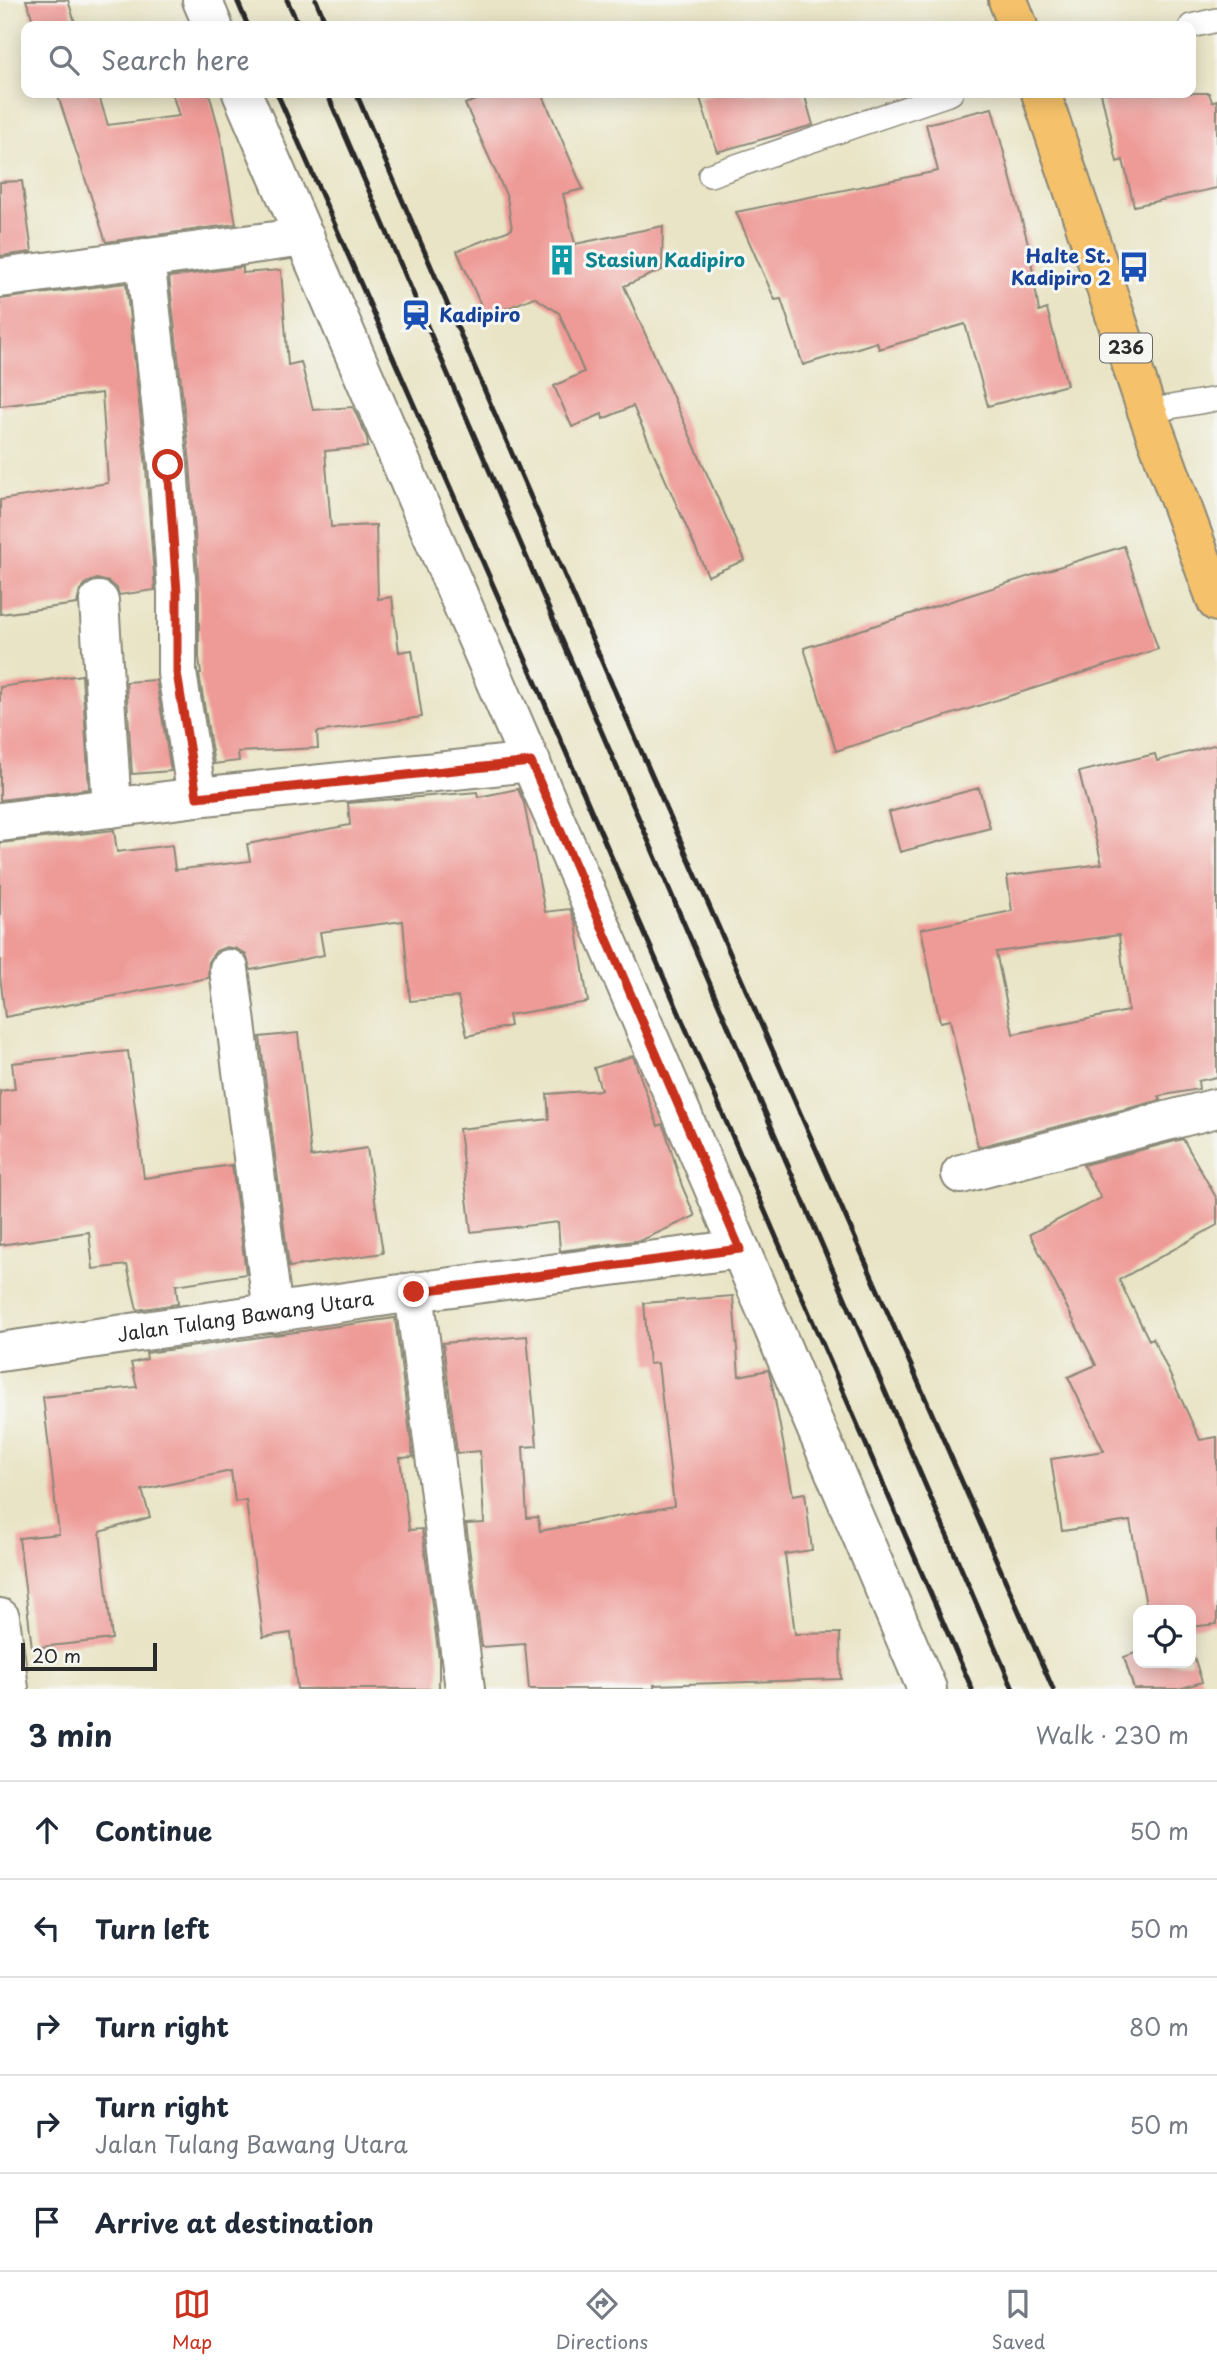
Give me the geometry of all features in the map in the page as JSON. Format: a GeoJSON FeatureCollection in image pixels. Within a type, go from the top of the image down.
{"type":"FeatureCollection","features":[{"type":"Feature","properties":{"kind":"main road"},"geometry":{"type":"LineString","coordinates":[[1008,0],[1016,21]]}},
{"type":"Feature","properties":{"kind":"main road","name":"236"},"geometry":{"type":"LineString","coordinates":[[1043,98],[1147,411],[1213,579]]}},
{"type":"Feature","properties":{"kind":"street"},"geometry":{"type":"LineString","coordinates":[[202,0],[211,21]]}},
{"type":"Feature","properties":{"kind":"street"},"geometry":{"type":"LineString","coordinates":[[244,98],[740,1249],[926,1689]]}},
{"type":"Feature","properties":{"kind":"street"},"geometry":{"type":"LineString","coordinates":[[0,278],[304,237]]}},
{"type":"Feature","properties":{"kind":"street"},"geometry":{"type":"LineString","coordinates":[[145,258],[173,529],[177,592],[177,673],[197,797]]}},
{"type":"Feature","properties":{"kind":"street"},"geometry":{"type":"LineString","coordinates":[[99,601],[112,808]]}},
{"type":"Feature","properties":{"kind":"street"},"geometry":{"type":"LineString","coordinates":[[0,822],[197,797],[531,762]]}},
{"type":"Feature","properties":{"kind":"street"},"geometry":{"type":"LineString","coordinates":[[229,969],[272,1313]]}},
{"type":"Feature","properties":{"kind":"street"},"geometry":{"type":"LineString","coordinates":[[961,1174],[1217,1108]]}},
{"type":"Feature","properties":{"kind":"street","name":"Jalan Tulang Bawang Utara"},"geometry":{"type":"LineString","coordinates":[[0,1352],[414,1292],[740,1249]]}},
{"type":"Feature","properties":{"kind":"street"},"geometry":{"type":"LineString","coordinates":[[414,1292],[465,1689]]}},
{"type":"Feature","properties":{"kind":"street"},"geometry":{"type":"LineString","coordinates":[[0,1618],[9,1689]]}},
{"type":"Feature","properties":{"kind":"lane"},"geometry":{"type":"LineString","coordinates":[[1196,25],[1217,20]]}},
{"type":"Feature","properties":{"kind":"lane"},"geometry":{"type":"LineString","coordinates":[[710,175],[936,98]]}},
{"type":"Feature","properties":{"kind":"lane"},"geometry":{"type":"LineString","coordinates":[[1147,411],[1217,399]]}},
{"type":"Feature","properties":{"kind":"building"},"geometry":{"type":"Polygon","coordinates":[[[26,0],[68,0],[74,21],[33,21],[26,0]]]}},
{"type":"Feature","properties":{"kind":"building"},"geometry":{"type":"Polygon","coordinates":[[[1196,93],[1209,93],[1212,102],[1217,100],[1217,188],[1134,206],[1123,160],[1117,162],[1102,98],[1196,98],[1196,93]]]}},
{"type":"Feature","properties":{"kind":"building"},"geometry":{"type":"Polygon","coordinates":[[[59,98],[100,98],[108,125],[179,116],[174,98],[210,98],[220,133],[236,224],[106,242],[59,98]]]}},
{"type":"Feature","properties":{"kind":"building","name":"Stasiun Kadipiro"},"geometry":{"type":"Polygon","coordinates":[[[480,98],[544,98],[583,189],[563,194],[575,244],[663,226],[662,270],[624,286],[745,560],[708,576],[633,406],[603,419],[602,414],[572,427],[554,386],[584,372],[559,313],[534,297],[486,317],[457,251],[512,229],[507,197],[465,104],[480,98]]]}},
{"type":"Feature","properties":{"kind":"building"},"geometry":{"type":"Polygon","coordinates":[[[700,98],[805,98],[813,125],[717,152],[700,98]]]}},
{"type":"Feature","properties":{"kind":"building"},"geometry":{"type":"Polygon","coordinates":[[[992,108],[1029,247],[1039,312],[1047,309],[1067,385],[988,406],[965,324],[879,349],[877,342],[803,365],[781,299],[775,300],[736,212],[938,171],[926,124],[992,108]]]}},
{"type":"Feature","properties":{"kind":"building"},"geometry":{"type":"Polygon","coordinates":[[[22,181],[32,252],[0,256],[0,182],[22,181]]]}},
{"type":"Feature","properties":{"kind":"building"},"geometry":{"type":"Polygon","coordinates":[[[243,267],[243,273],[281,270],[288,365],[301,362],[313,410],[353,407],[367,438],[368,447],[325,451],[331,527],[376,525],[378,599],[392,597],[399,652],[412,650],[422,717],[317,732],[318,748],[238,752],[239,761],[214,764],[199,674],[199,590],[190,463],[169,277],[243,267]]]}},
{"type":"Feature","properties":{"kind":"building"},"geometry":{"type":"Polygon","coordinates":[[[126,283],[146,467],[155,590],[119,595],[117,588],[109,582],[97,579],[86,583],[80,591],[77,604],[0,614],[0,500],[108,483],[102,393],[0,406],[0,299],[126,283]]]}},
{"type":"Feature","properties":{"kind":"building"},"geometry":{"type":"Polygon","coordinates":[[[1124,546],[1158,649],[836,751],[804,648],[1124,546]]]}},
{"type":"Feature","properties":{"kind":"building"},"geometry":{"type":"Polygon","coordinates":[[[82,675],[89,789],[0,800],[0,687],[82,675]]]}},
{"type":"Feature","properties":{"kind":"building"},"geometry":{"type":"Polygon","coordinates":[[[156,680],[171,771],[132,774],[126,682],[156,680]]]}},
{"type":"Feature","properties":{"kind":"building"},"geometry":{"type":"Polygon","coordinates":[[[1217,744],[1217,1077],[1198,1081],[1199,1089],[1159,1096],[1161,1100],[978,1147],[950,1020],[940,1022],[921,929],[1012,911],[1007,876],[1102,864],[1079,772],[1155,754],[1157,761],[1217,744]],[[1119,935],[996,952],[1013,1034],[1128,1011],[1119,935]]]}},
{"type":"Feature","properties":{"kind":"building"},"geometry":{"type":"Polygon","coordinates":[[[979,788],[990,828],[900,852],[889,812],[979,788]]]}},
{"type":"Feature","properties":{"kind":"building"},"geometry":{"type":"Polygon","coordinates":[[[518,789],[524,803],[545,912],[570,909],[576,923],[588,1002],[508,1015],[510,1026],[467,1036],[458,997],[410,1001],[403,921],[320,932],[324,955],[251,970],[246,955],[237,949],[226,947],[216,951],[209,960],[208,978],[5,1017],[0,976],[0,843],[114,830],[117,852],[172,845],[175,870],[250,861],[247,844],[350,825],[348,803],[477,792],[478,797],[518,789]]]}},
{"type":"Feature","properties":{"kind":"building"},"geometry":{"type":"Polygon","coordinates":[[[298,1033],[311,1157],[367,1148],[383,1253],[289,1267],[260,1037],[298,1033]]]}},
{"type":"Feature","properties":{"kind":"building"},"geometry":{"type":"Polygon","coordinates":[[[128,1051],[144,1178],[232,1165],[246,1274],[176,1285],[178,1304],[137,1310],[127,1265],[93,1269],[89,1232],[0,1245],[0,1091],[15,1089],[12,1063],[128,1051]]]}},
{"type":"Feature","properties":{"kind":"building"},"geometry":{"type":"Polygon","coordinates":[[[633,1056],[658,1126],[662,1124],[666,1133],[682,1186],[695,1216],[642,1240],[560,1251],[558,1222],[471,1232],[459,1129],[549,1119],[547,1094],[601,1090],[594,1068],[633,1056]]]}},
{"type":"Feature","properties":{"kind":"building"},"geometry":{"type":"Polygon","coordinates":[[[1183,1139],[1217,1199],[1217,1225],[1119,1280],[1149,1340],[1153,1338],[1200,1440],[1217,1437],[1217,1624],[1196,1626],[1196,1605],[1146,1605],[1130,1521],[1062,1531],[1051,1459],[1104,1451],[1068,1377],[1096,1365],[1030,1234],[1101,1198],[1083,1165],[1183,1139]]]}},
{"type":"Feature","properties":{"kind":"building"},"geometry":{"type":"Polygon","coordinates":[[[733,1296],[739,1376],[768,1370],[793,1495],[805,1493],[812,1550],[785,1554],[795,1634],[840,1633],[841,1679],[654,1685],[654,1689],[529,1689],[525,1644],[482,1647],[466,1524],[484,1523],[480,1451],[457,1453],[443,1343],[527,1336],[537,1446],[523,1447],[527,1518],[538,1517],[540,1531],[674,1506],[658,1363],[649,1364],[644,1303],[733,1296]]]}},
{"type":"Feature","properties":{"kind":"building"},"geometry":{"type":"Polygon","coordinates":[[[395,1318],[413,1457],[400,1458],[409,1530],[422,1529],[439,1658],[439,1689],[297,1689],[291,1633],[263,1637],[246,1500],[235,1502],[231,1471],[142,1490],[150,1517],[100,1532],[112,1639],[32,1648],[19,1538],[59,1534],[43,1397],[137,1387],[131,1363],[147,1359],[146,1353],[395,1318]]]}},
{"type":"Feature","properties":{"kind":"building"},"geometry":{"type":"Polygon","coordinates":[[[1133,1654],[1133,1668],[1196,1668],[1196,1663],[1202,1682],[1179,1689],[1134,1689],[1124,1657],[1133,1654]]]}},
{"type":"Feature","properties":{"kind":"railway"},"geometry":{"type":"LineString","coordinates":[[237,0],[246,21]]}},
{"type":"Feature","properties":{"kind":"railway"},"geometry":{"type":"LineString","coordinates":[[287,0],[297,21]]}},
{"type":"Feature","properties":{"kind":"railway"},"geometry":{"type":"LineString","coordinates":[[316,0],[325,21]]}},
{"type":"Feature","properties":{"kind":"railway"},"geometry":{"type":"LineString","coordinates":[[279,98],[972,1689]]}},
{"type":"Feature","properties":{"kind":"railway"},"geometry":{"type":"LineString","coordinates":[[329,98],[1013,1689]]}},
{"type":"Feature","properties":{"kind":"railway"},"geometry":{"type":"LineString","coordinates":[[358,98],[606,671],[1053,1689]]}},
{"type":"Feature","properties":{"kind":"place","name":"Stasiun Kadipiro"},"geometry":{"type":"Point","coordinates":[562,260]}},
{"type":"Feature","properties":{"kind":"place","name":"Halte St. Kadipiro 2"},"geometry":{"type":"Point","coordinates":[1134,267]}},
{"type":"Feature","properties":{"kind":"place","name":"Kadipiro"},"geometry":{"type":"Point","coordinates":[416,315]}},
{"type":"Feature","properties":{"kind":"route"},"geometry":{"type":"LineString","coordinates":[[168,465],[177,592],[177,673],[197,797],[531,762],[740,1249],[414,1292]]}}]}
